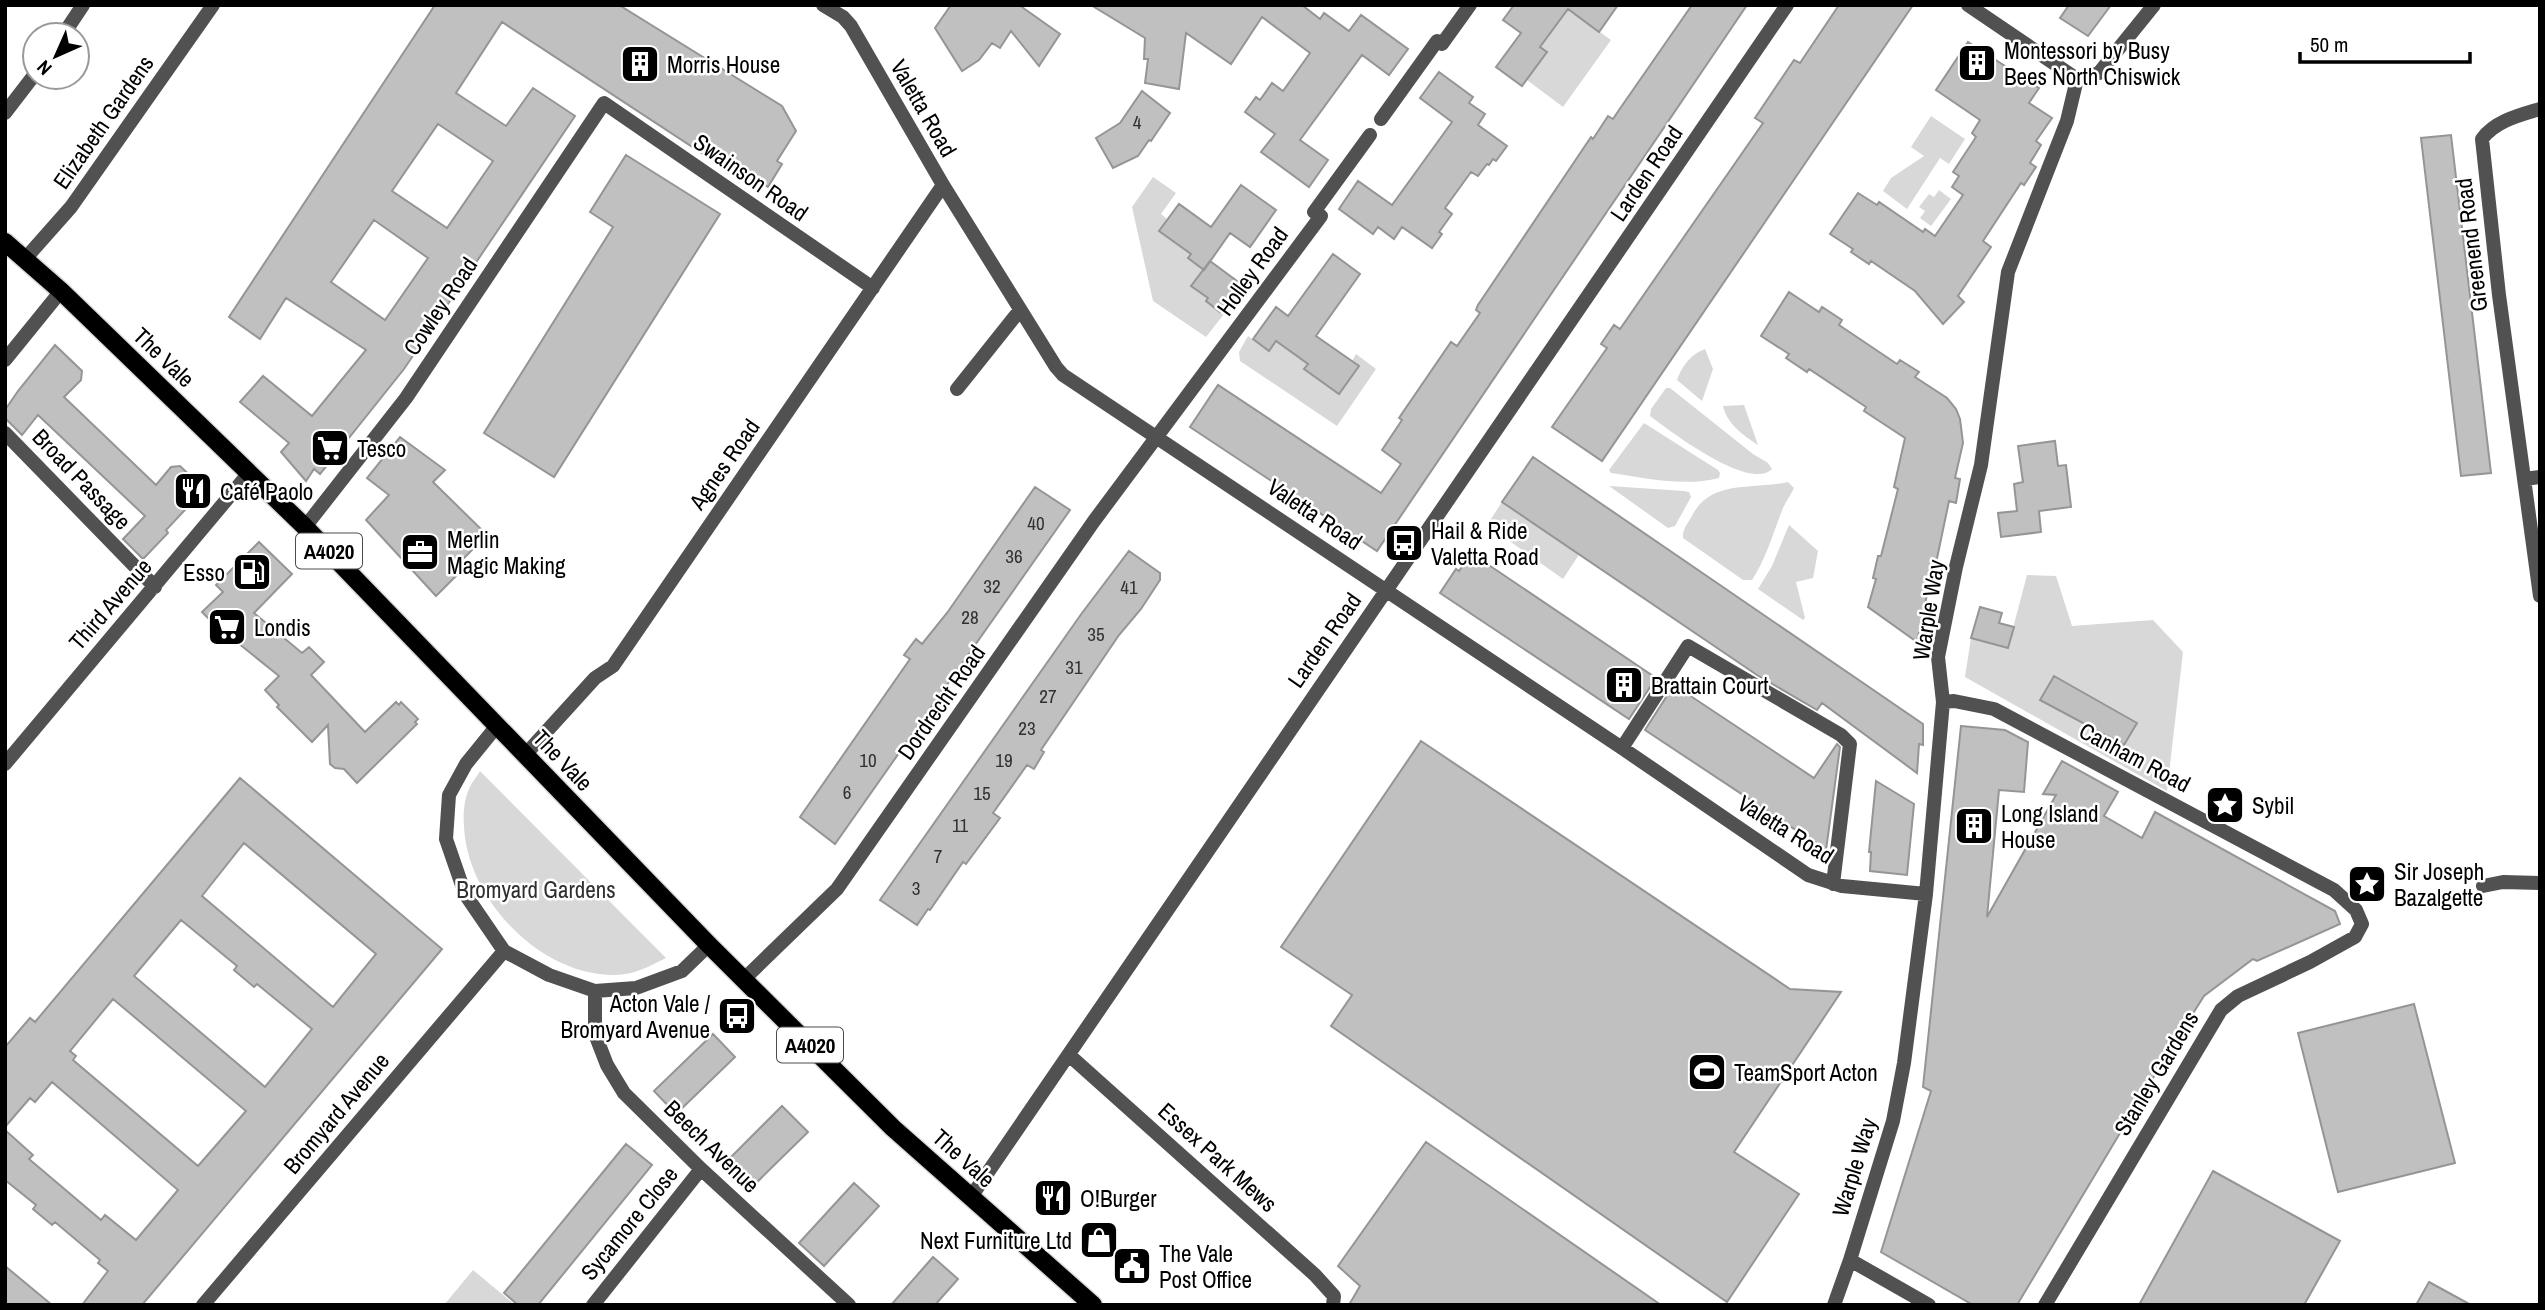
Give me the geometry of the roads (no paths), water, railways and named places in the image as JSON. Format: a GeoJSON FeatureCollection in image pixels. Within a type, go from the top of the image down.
{"type":"FeatureCollection","features":[{"type":"Feature","properties":{"kind":"main road","name":"The Vale"},"geometry":{"type":"LineString","coordinates":[[5,242],[61,291],[305,527],[709,946],[893,1128],[1093,1305]]}},
{"type":"Feature","properties":{"kind":"street"},"geometry":{"type":"LineString","coordinates":[[72,21],[83,5]]}},
{"type":"Feature","properties":{"kind":"street","name":"Elizabeth Gardens"},"geometry":{"type":"LineString","coordinates":[[25,259],[71,207],[213,5]]}},
{"type":"Feature","properties":{"kind":"street","name":"Valetta Road"},"geometry":{"type":"LineString","coordinates":[[823,5],[843,17],[850,26],[943,185],[1063,375],[1157,435],[1808,875],[1833,884],[1926,894]]}},
{"type":"Feature","properties":{"kind":"street"},"geometry":{"type":"LineString","coordinates":[[1381,119],[1437,41],[1442,44],[1470,5]]}},
{"type":"Feature","properties":{"kind":"street","name":"Larden Road"},"geometry":{"type":"LineString","coordinates":[[971,1197],[1787,5]]}},
{"type":"Feature","properties":{"kind":"street"},"geometry":{"type":"LineString","coordinates":[[1968,5],[2077,79],[2099,73],[2154,5]]}},
{"type":"Feature","properties":{"kind":"street","name":"Warple Way"},"geometry":{"type":"LineString","coordinates":[[1834,1305],[1893,1121],[1904,1063],[1926,894],[1943,702],[1938,657],[1956,567],[1981,465],[2008,272],[2067,121],[2077,79]]}},
{"type":"Feature","properties":{"kind":"street"},"geometry":{"type":"LineString","coordinates":[[5,113],[22,91]]}},
{"type":"Feature","properties":{"kind":"street","name":"Swainson Road"},"geometry":{"type":"LineString","coordinates":[[604,103],[873,288]]}},
{"type":"Feature","properties":{"kind":"street","name":"Cowley Road"},"geometry":{"type":"LineString","coordinates":[[305,527],[406,398],[604,103]]}},
{"type":"Feature","properties":{"kind":"street","name":"Greenend Road"},"geometry":{"type":"LineString","coordinates":[[2540,109],[2507,120],[2487,131],[2482,139],[2499,295],[2540,596]]}},
{"type":"Feature","properties":{"kind":"street","name":"Holley Road"},"geometry":{"type":"LineString","coordinates":[[1157,435],[1321,216],[1314,212],[1370,135]]}},
{"type":"Feature","properties":{"kind":"street","name":"Agnes Road"},"geometry":{"type":"LineString","coordinates":[[525,755],[594,678],[613,666],[943,185]]}},
{"type":"Feature","properties":{"kind":"street"},"geometry":{"type":"LineString","coordinates":[[5,360],[61,291]]}},
{"type":"Feature","properties":{"kind":"street"},"geometry":{"type":"LineString","coordinates":[[957,390],[1020,310]]}},
{"type":"Feature","properties":{"kind":"street","name":"Broad Passage"},"geometry":{"type":"LineString","coordinates":[[5,433],[155,587]]}},
{"type":"Feature","properties":{"kind":"street","name":"Dordrecht Road"},"geometry":{"type":"LineString","coordinates":[[743,980],[837,889],[1157,435]]}},
{"type":"Feature","properties":{"kind":"street","name":"Third Avenue"},"geometry":{"type":"LineString","coordinates":[[5,764],[249,474]]}},
{"type":"Feature","properties":{"kind":"street"},"geometry":{"type":"LineString","coordinates":[[2524,480],[2540,477]]}},
{"type":"Feature","properties":{"kind":"street"},"geometry":{"type":"LineString","coordinates":[[1622,748],[1688,646],[1842,735],[1850,744],[1833,884]]}},
{"type":"Feature","properties":{"kind":"street","name":"Canham Road"},"geometry":{"type":"LineString","coordinates":[[1943,702],[1954,701],[1994,709],[2057,741],[2334,890],[2356,909],[2362,924]]}},
{"type":"Feature","properties":{"kind":"street"},"geometry":{"type":"LineString","coordinates":[[496,727],[466,764],[449,795],[446,839],[465,894],[504,951],[549,975],[594,991],[636,988],[682,971],[709,946]]}},
{"type":"Feature","properties":{"kind":"street"},"geometry":{"type":"LineString","coordinates":[[2483,886],[2503,882],[2540,883]]}},
{"type":"Feature","properties":{"kind":"street","name":"Stanley Gardens"},"geometry":{"type":"LineString","coordinates":[[2045,1305],[2221,1010],[2238,996],[2310,962],[2354,937],[2362,924]]}},
{"type":"Feature","properties":{"kind":"street","name":"Bromyard Avenue"},"geometry":{"type":"LineString","coordinates":[[203,1305],[504,951]]}},
{"type":"Feature","properties":{"kind":"street","name":"Beech Avenue"},"geometry":{"type":"LineString","coordinates":[[594,991],[596,1034],[607,1066],[624,1093],[701,1169],[849,1305]]}},
{"type":"Feature","properties":{"kind":"street","name":"Essex Park Mews"},"geometry":{"type":"LineString","coordinates":[[1069,1055],[1315,1275],[1333,1300]]}},
{"type":"Feature","properties":{"kind":"street","name":"Sycamore Close"},"geometry":{"type":"LineString","coordinates":[[593,1305],[701,1169]]}},
{"type":"Feature","properties":{"kind":"street"},"geometry":{"type":"LineString","coordinates":[[1850,1260],[1928,1305]]}},
{"type":"Feature","properties":{"kind":"place","name":"Montessori by Busy Bees North Chiswick"},"geometry":{"type":"Point","coordinates":[1977,63]}},
{"type":"Feature","properties":{"kind":"place","name":"Morris House"},"geometry":{"type":"Point","coordinates":[640,64]}},
{"type":"Feature","properties":{"kind":"place","name":"Tesco"},"geometry":{"type":"Point","coordinates":[330,448]}},
{"type":"Feature","properties":{"kind":"place","name":"Café Paolo"},"geometry":{"type":"Point","coordinates":[193,491]}},
{"type":"Feature","properties":{"kind":"place","name":"Hail & Ride Valetta Road"},"geometry":{"type":"Point","coordinates":[1404,543]}},
{"type":"Feature","properties":{"kind":"place","name":"Merlin Magic Making"},"geometry":{"type":"Point","coordinates":[420,552]}},
{"type":"Feature","properties":{"kind":"place","name":"Esso"},"geometry":{"type":"Point","coordinates":[252,572]}},
{"type":"Feature","properties":{"kind":"place","name":"Londis"},"geometry":{"type":"Point","coordinates":[227,627]}},
{"type":"Feature","properties":{"kind":"place","name":"Brattain Court"},"geometry":{"type":"Point","coordinates":[1624,685]}},
{"type":"Feature","properties":{"kind":"place","name":"Sybil"},"geometry":{"type":"Point","coordinates":[2225,805]}},
{"type":"Feature","properties":{"kind":"place","name":"Long Island House"},"geometry":{"type":"Point","coordinates":[1974,826]}},
{"type":"Feature","properties":{"kind":"place","name":"Sir Joseph Bazalgette"},"geometry":{"type":"Point","coordinates":[2367,884]}},
{"type":"Feature","properties":{"kind":"place","name":"Acton Vale / Bromyard Avenue"},"geometry":{"type":"Point","coordinates":[737,1016]}},
{"type":"Feature","properties":{"kind":"place","name":"TeamSport Acton"},"geometry":{"type":"Point","coordinates":[1707,1072]}},
{"type":"Feature","properties":{"kind":"place","name":"O!Burger"},"geometry":{"type":"Point","coordinates":[1053,1198]}},
{"type":"Feature","properties":{"kind":"place","name":"Next Furniture Ltd"},"geometry":{"type":"Point","coordinates":[1099,1240]}},
{"type":"Feature","properties":{"kind":"place","name":"The Vale Post Office"},"geometry":{"type":"Point","coordinates":[1132,1266]}},
{"type":"Feature","properties":{"kind":"park label","name":"Bromyard Gardens"},"geometry":{"type":"Point","coordinates":[536,889]}}]}
